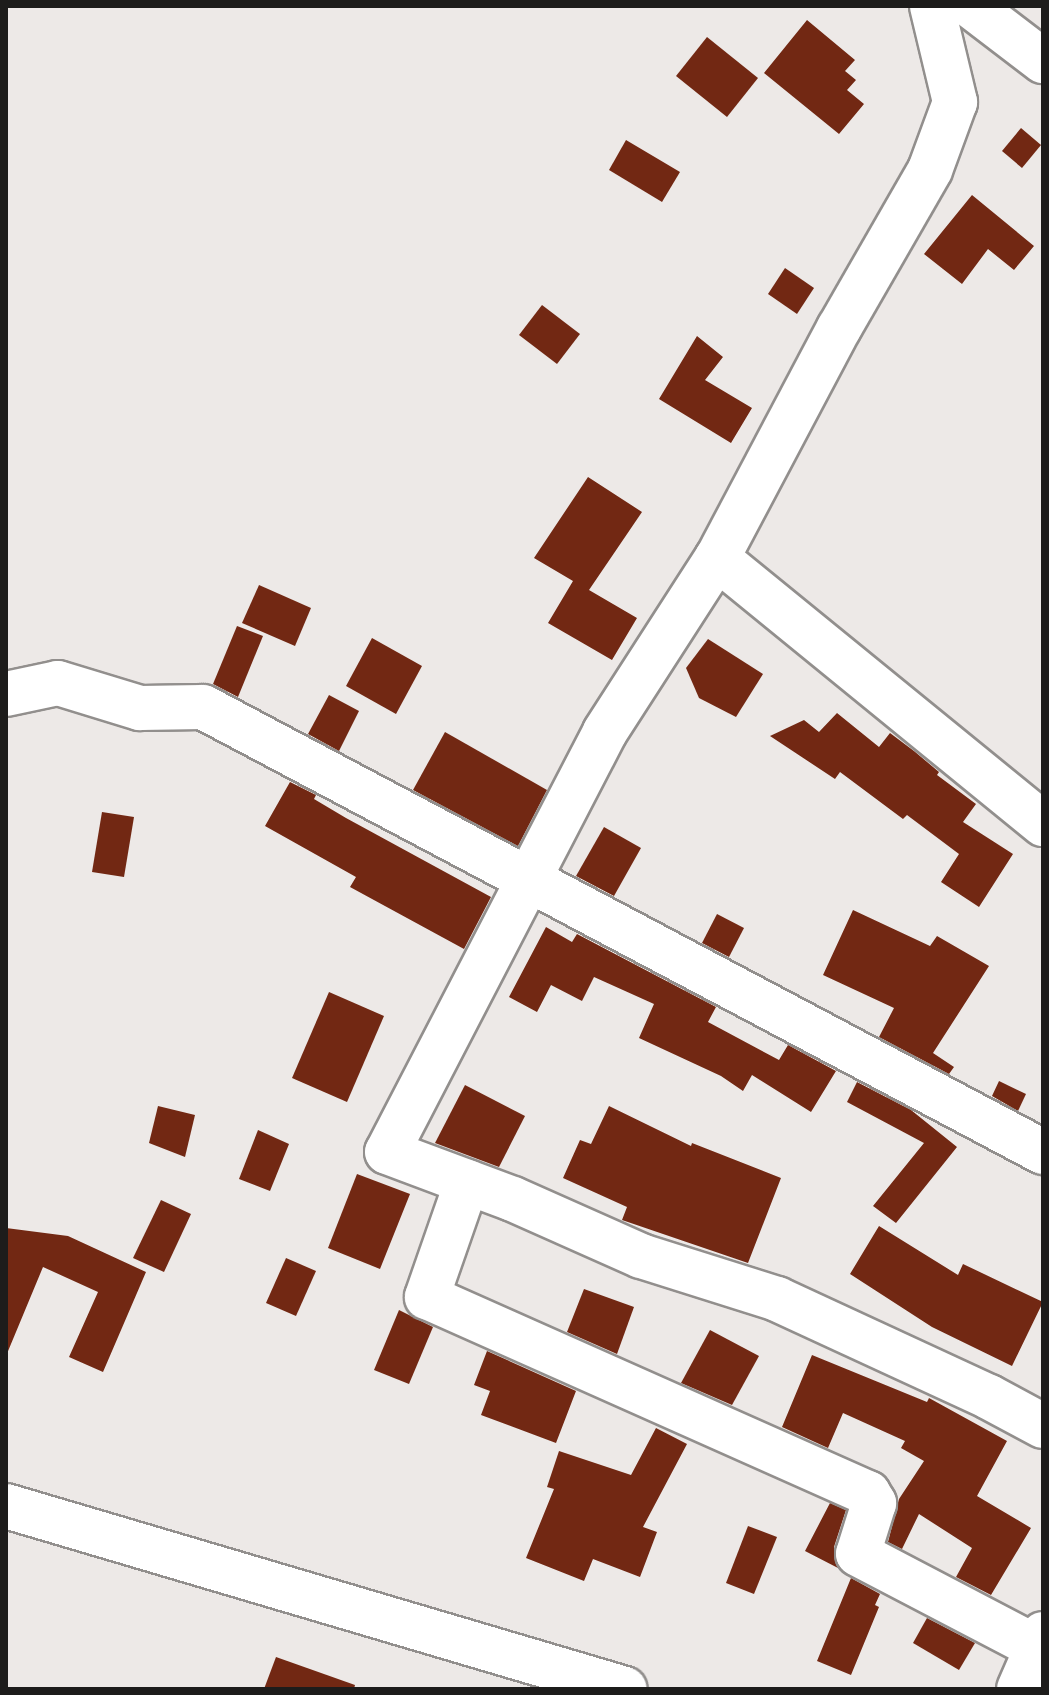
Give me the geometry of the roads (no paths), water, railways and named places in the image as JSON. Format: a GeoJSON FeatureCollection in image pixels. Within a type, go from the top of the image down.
{"type":"FeatureCollection","features":[{"type":"Feature","properties":{"kind":"street"},"geometry":{"type":"LineString","coordinates":[[932,6],[955,102],[930,170],[839,328],[717,558],[605,732],[387,1152],[467,1182],[641,1256],[777,1299],[989,1397],[1043,1426]]}},
{"type":"Feature","properties":{"kind":"street"},"geometry":{"type":"LineString","coordinates":[[971,6],[1043,61]]}},
{"type":"Feature","properties":{"kind":"street"},"geometry":{"type":"LineString","coordinates":[[717,558],[1043,824]]}},
{"type":"Feature","properties":{"kind":"street"},"geometry":{"type":"LineString","coordinates":[[6,694],[58,683],[140,708],[203,707],[1043,1152]]}},
{"type":"Feature","properties":{"kind":"street"},"geometry":{"type":"LineString","coordinates":[[467,1182],[427,1297],[868,1493],[874,1503],[858,1554],[1040,1640],[1019,1689]]}},
{"type":"Feature","properties":{"kind":"street"},"geometry":{"type":"LineString","coordinates":[[6,1506],[625,1689]]}}]}
